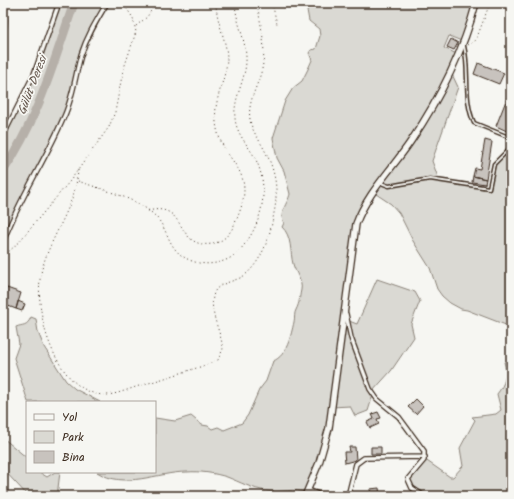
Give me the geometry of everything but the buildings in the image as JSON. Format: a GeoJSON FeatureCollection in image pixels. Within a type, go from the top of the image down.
{"type":"FeatureCollection","features":[{"type":"Feature","properties":{"kind":"street"},"geometry":{"type":"LineString","coordinates":[[3,136],[34,74],[59,3]]}},
{"type":"Feature","properties":{"kind":"street"},"geometry":{"type":"LineString","coordinates":[[3,242],[33,177],[63,120],[71,97],[86,41],[107,3]]}},
{"type":"Feature","properties":{"kind":"street"},"geometry":{"type":"LineString","coordinates":[[305,496],[324,448],[329,428],[356,224],[363,208],[411,141],[433,105],[463,45],[476,3]]}},
{"type":"Feature","properties":{"kind":"street"},"geometry":{"type":"LineString","coordinates":[[3,5],[5,20],[3,39]]}},
{"type":"Feature","properties":{"kind":"street"},"geometry":{"type":"LineString","coordinates":[[345,309],[351,338],[370,390],[377,399],[399,416],[422,447],[425,457]]}},
{"type":"Feature","properties":{"kind":"street"},"geometry":{"type":"LineString","coordinates":[[348,496],[356,464],[364,458],[425,457]]}},
{"type":"Feature","properties":{"kind":"street"},"geometry":{"type":"LineString","coordinates":[[424,496],[412,488],[408,479],[425,457]]}},
{"type":"Feature","properties":{"kind":"street"},"geometry":{"type":"LineString","coordinates":[[308,490],[323,496]]}},
{"type":"Feature","properties":{"kind":"lane"},"geometry":{"type":"LineString","coordinates":[[463,45],[467,60],[468,98],[474,123],[511,138]]}},
{"type":"Feature","properties":{"kind":"lane"},"geometry":{"type":"LineString","coordinates":[[380,183],[389,186],[416,181],[435,180],[489,188],[494,164],[511,146]]}},
{"type":"Feature","properties":{"kind":"path"},"geometry":{"type":"LineString","coordinates":[[3,257],[18,243],[78,170],[109,127],[113,119],[123,71],[135,38],[136,27],[133,18],[124,3]]}},
{"type":"Feature","properties":{"kind":"path"},"geometry":{"type":"LineString","coordinates":[[136,27],[147,17],[156,3]]}},
{"type":"Feature","properties":{"kind":"path"},"geometry":{"type":"LineString","coordinates":[[148,211],[160,209],[170,211],[176,217],[188,237],[195,242],[211,244],[219,242],[229,233],[243,203],[244,184],[242,175],[222,142],[216,123],[217,98],[226,71],[227,57],[218,20],[216,3]]}},
{"type":"Feature","properties":{"kind":"path"},"geometry":{"type":"LineString","coordinates":[[78,181],[121,196],[148,211],[157,218],[175,250],[184,258],[202,263],[221,262],[236,255],[251,236],[257,222],[262,208],[264,182],[260,169],[240,134],[235,120],[236,102],[244,74],[246,51],[236,15],[235,3]]}},
{"type":"Feature","properties":{"kind":"path"},"geometry":{"type":"LineString","coordinates":[[78,170],[78,181],[45,258],[40,280],[41,308],[47,336],[64,370],[78,385],[83,388],[107,395],[218,360],[223,349],[213,308],[214,293],[222,285],[243,276],[255,263],[266,243],[271,229],[276,196],[273,167],[252,127],[250,118],[250,109],[263,65],[264,52],[257,3]]}},
{"type":"Feature","properties":{"kind":"path"},"geometry":{"type":"LineString","coordinates":[[272,3],[276,24]]}},
{"type":"Feature","properties":{"kind":"path"},"geometry":{"type":"LineString","coordinates":[[463,45],[471,44],[476,40],[490,3]]}},
{"type":"Feature","properties":{"kind":"green space"},"geometry":{"type":"Polygon","coordinates":[[[59,3],[107,3],[86,41],[68,108],[33,177],[3,242],[3,136],[34,74],[59,3]]]}},
{"type":"Feature","properties":{"kind":"green space"},"geometry":{"type":"Polygon","coordinates":[[[322,3],[476,3],[464,42],[449,36],[444,48],[459,55],[451,72],[458,87],[432,161],[439,180],[489,188],[494,164],[511,147],[511,327],[461,309],[450,303],[442,296],[437,289],[430,268],[413,241],[399,213],[391,204],[373,192],[359,216],[345,309],[349,321],[357,324],[377,279],[415,292],[420,301],[411,324],[414,337],[391,371],[372,392],[373,395],[368,411],[355,416],[350,406],[332,407],[329,428],[306,494],[292,490],[272,492],[262,490],[227,477],[202,472],[176,473],[130,480],[119,480],[108,477],[99,473],[156,473],[156,418],[175,421],[191,416],[202,425],[208,426],[212,429],[218,427],[224,430],[242,423],[248,415],[259,390],[266,381],[273,361],[282,355],[288,344],[295,313],[299,303],[301,287],[300,280],[293,264],[288,235],[282,227],[284,223],[282,216],[290,194],[284,171],[277,158],[273,138],[285,101],[293,88],[302,81],[312,60],[309,53],[311,50],[316,49],[320,36],[319,29],[309,21],[307,10],[310,6],[315,7],[322,3]]]}},
{"type":"Feature","properties":{"kind":"green space"},"geometry":{"type":"Polygon","coordinates":[[[31,317],[36,319],[38,332],[44,347],[66,381],[75,389],[98,401],[28,401],[14,358],[19,344],[16,327],[25,325],[31,317]]]}},
{"type":"Feature","properties":{"kind":"green space"},"geometry":{"type":"Polygon","coordinates":[[[508,361],[511,363],[511,496],[424,496],[412,488],[409,476],[424,459],[450,477],[453,477],[463,466],[460,448],[475,420],[472,417],[496,414],[501,410],[497,394],[505,379],[506,371],[504,362],[508,361]]]}},
{"type":"Feature","properties":{"kind":"green space"},"geometry":{"type":"Polygon","coordinates":[[[3,438],[26,457],[26,473],[41,473],[47,477],[53,473],[60,473],[57,496],[28,496],[3,469],[3,438]]]}},
{"type":"Feature","properties":{"kind":"waterway","name":"Gülüt Deresi"},"geometry":{"type":"LineString","coordinates":[[3,171],[15,152],[36,111],[74,3]]}}]}
